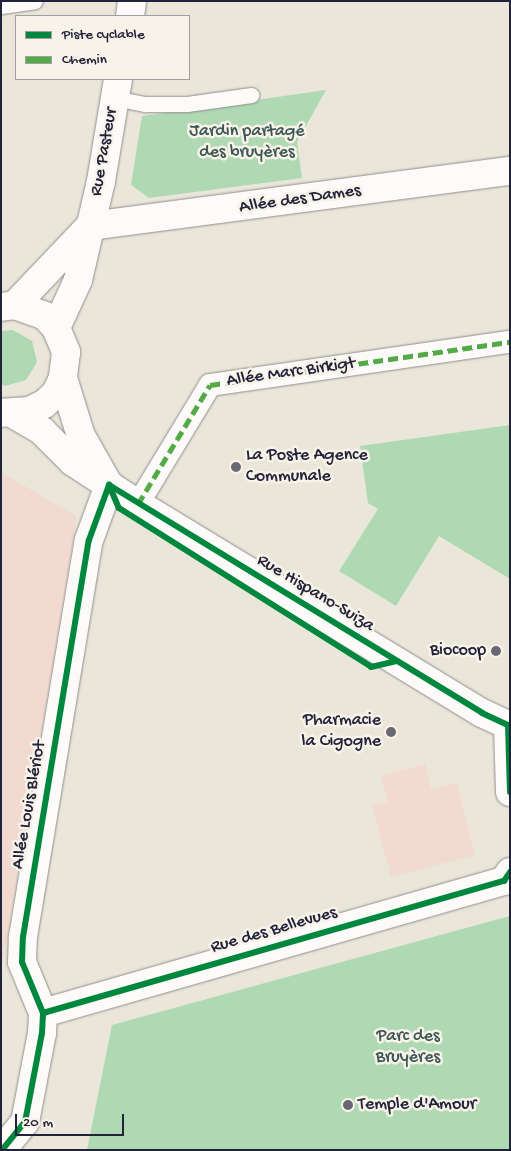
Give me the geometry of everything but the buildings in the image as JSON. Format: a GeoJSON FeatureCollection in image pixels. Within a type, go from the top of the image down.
{"type":"FeatureCollection","features":[{"type":"Feature","properties":{"kind":"street"},"geometry":{"type":"LineString","coordinates":[[130,15],[132,1]]}},
{"type":"Feature","properties":{"kind":"street","name":"Rue Pasteur"},"geometry":{"type":"LineString","coordinates":[[56,328],[78,280],[116,88]]}},
{"type":"Feature","properties":{"kind":"street","name":"Allée des Dames"},"geometry":{"type":"LineString","coordinates":[[90,226],[510,172]]}},
{"type":"Feature","properties":{"kind":"street"},"geometry":{"type":"LineString","coordinates":[[8,306],[90,226]]}},
{"type":"Feature","properties":{"kind":"street"},"geometry":{"type":"LineString","coordinates":[[7,414],[44,404],[56,393],[63,378],[66,352],[56,328],[31,308],[8,306]]}},
{"type":"Feature","properties":{"kind":"street","name":"Allée Marc Birkigt"},"geometry":{"type":"LineString","coordinates":[[138,504],[210,384],[510,342]]}},
{"type":"Feature","properties":{"kind":"street","name":"Rue Hispano-Suiza"},"geometry":{"type":"LineString","coordinates":[[63,378],[81,436],[109,485]]}},
{"type":"Feature","properties":{"kind":"street","name":"Rue Hispano-Suiza"},"geometry":{"type":"LineString","coordinates":[[7,414],[42,431],[73,462],[138,504],[474,708],[509,725]]}},
{"type":"Feature","properties":{"kind":"street","name":"Allée Louis Blériot"},"geometry":{"type":"LineString","coordinates":[[43,1013],[22,962],[23,937],[89,540],[109,485]]}},
{"type":"Feature","properties":{"kind":"street"},"geometry":{"type":"LineString","coordinates":[[509,725],[506,756],[510,792]]}},
{"type":"Feature","properties":{"kind":"street","name":"Rue des Bellevues"},"geometry":{"type":"LineString","coordinates":[[43,1013],[504,881],[510,872]]}},
{"type":"Feature","properties":{"kind":"street"},"geometry":{"type":"LineString","coordinates":[[2,1150],[25,1122],[43,1013]]}},
{"type":"Feature","properties":{"kind":"lane"},"geometry":{"type":"LineString","coordinates":[[1,6],[34,1]]}},
{"type":"Feature","properties":{"kind":"lane"},"geometry":{"type":"LineString","coordinates":[[116,88],[146,104],[187,104],[251,95]]}},
{"type":"Feature","properties":{"kind":"shaded area"},"geometry":{"type":"Polygon","coordinates":[[[1,472],[77,517],[1,972],[1,472]]]}},
{"type":"Feature","properties":{"kind":"shaded area"},"geometry":{"type":"Polygon","coordinates":[[[425,764],[431,790],[457,783],[475,855],[391,877],[372,806],[388,802],[381,776],[425,764]]]}},
{"type":"Feature","properties":{"kind":"green space","name":"Jardin partagé des bruyères"},"geometry":{"type":"Polygon","coordinates":[[[326,90],[297,142],[302,178],[149,198],[131,185],[142,116],[326,90]]]}},
{"type":"Feature","properties":{"kind":"green space"},"geometry":{"type":"Polygon","coordinates":[[[13,330],[32,341],[37,362],[26,380],[5,386],[1,384],[1,331],[13,330]]]}},
{"type":"Feature","properties":{"kind":"green space"},"geometry":{"type":"Polygon","coordinates":[[[510,425],[510,579],[439,536],[396,606],[339,571],[378,509],[368,503],[360,446],[510,425]]]}},
{"type":"Feature","properties":{"kind":"green space","name":"Parc des Bruyères"},"geometry":{"type":"Polygon","coordinates":[[[510,916],[510,1150],[87,1150],[112,1025],[510,916]]]}},
{"type":"Feature","properties":{"kind":"marked path"},"geometry":{"type":"LineString","coordinates":[[138,504],[210,385],[510,342]]}},
{"type":"Feature","properties":{"kind":"cycle path"},"geometry":{"type":"LineString","coordinates":[[109,485],[482,713],[508,725]]}},
{"type":"Feature","properties":{"kind":"cycle path"},"geometry":{"type":"LineString","coordinates":[[109,485],[119,508],[371,667],[396,661]]}},
{"type":"Feature","properties":{"kind":"cycle path"},"geometry":{"type":"LineString","coordinates":[[2,1150],[25,1122],[42,1033],[43,1013],[22,962],[23,937],[89,540],[109,485]]}},
{"type":"Feature","properties":{"kind":"cycle path"},"geometry":{"type":"LineString","coordinates":[[508,725],[510,792]]}},
{"type":"Feature","properties":{"kind":"cycle path"},"geometry":{"type":"LineString","coordinates":[[43,1013],[504,881],[510,872]]}},
{"type":"Feature","properties":{"kind":"place","name":"La Poste Agence Communale"},"geometry":{"type":"Point","coordinates":[236,467]}},
{"type":"Feature","properties":{"kind":"place","name":"Biocoop"},"geometry":{"type":"Point","coordinates":[496,651]}},
{"type":"Feature","properties":{"kind":"place","name":"Pharmacie la Cigogne"},"geometry":{"type":"Point","coordinates":[391,732]}},
{"type":"Feature","properties":{"kind":"place","name":"Temple d'Amour"},"geometry":{"type":"Point","coordinates":[348,1105]}}]}
